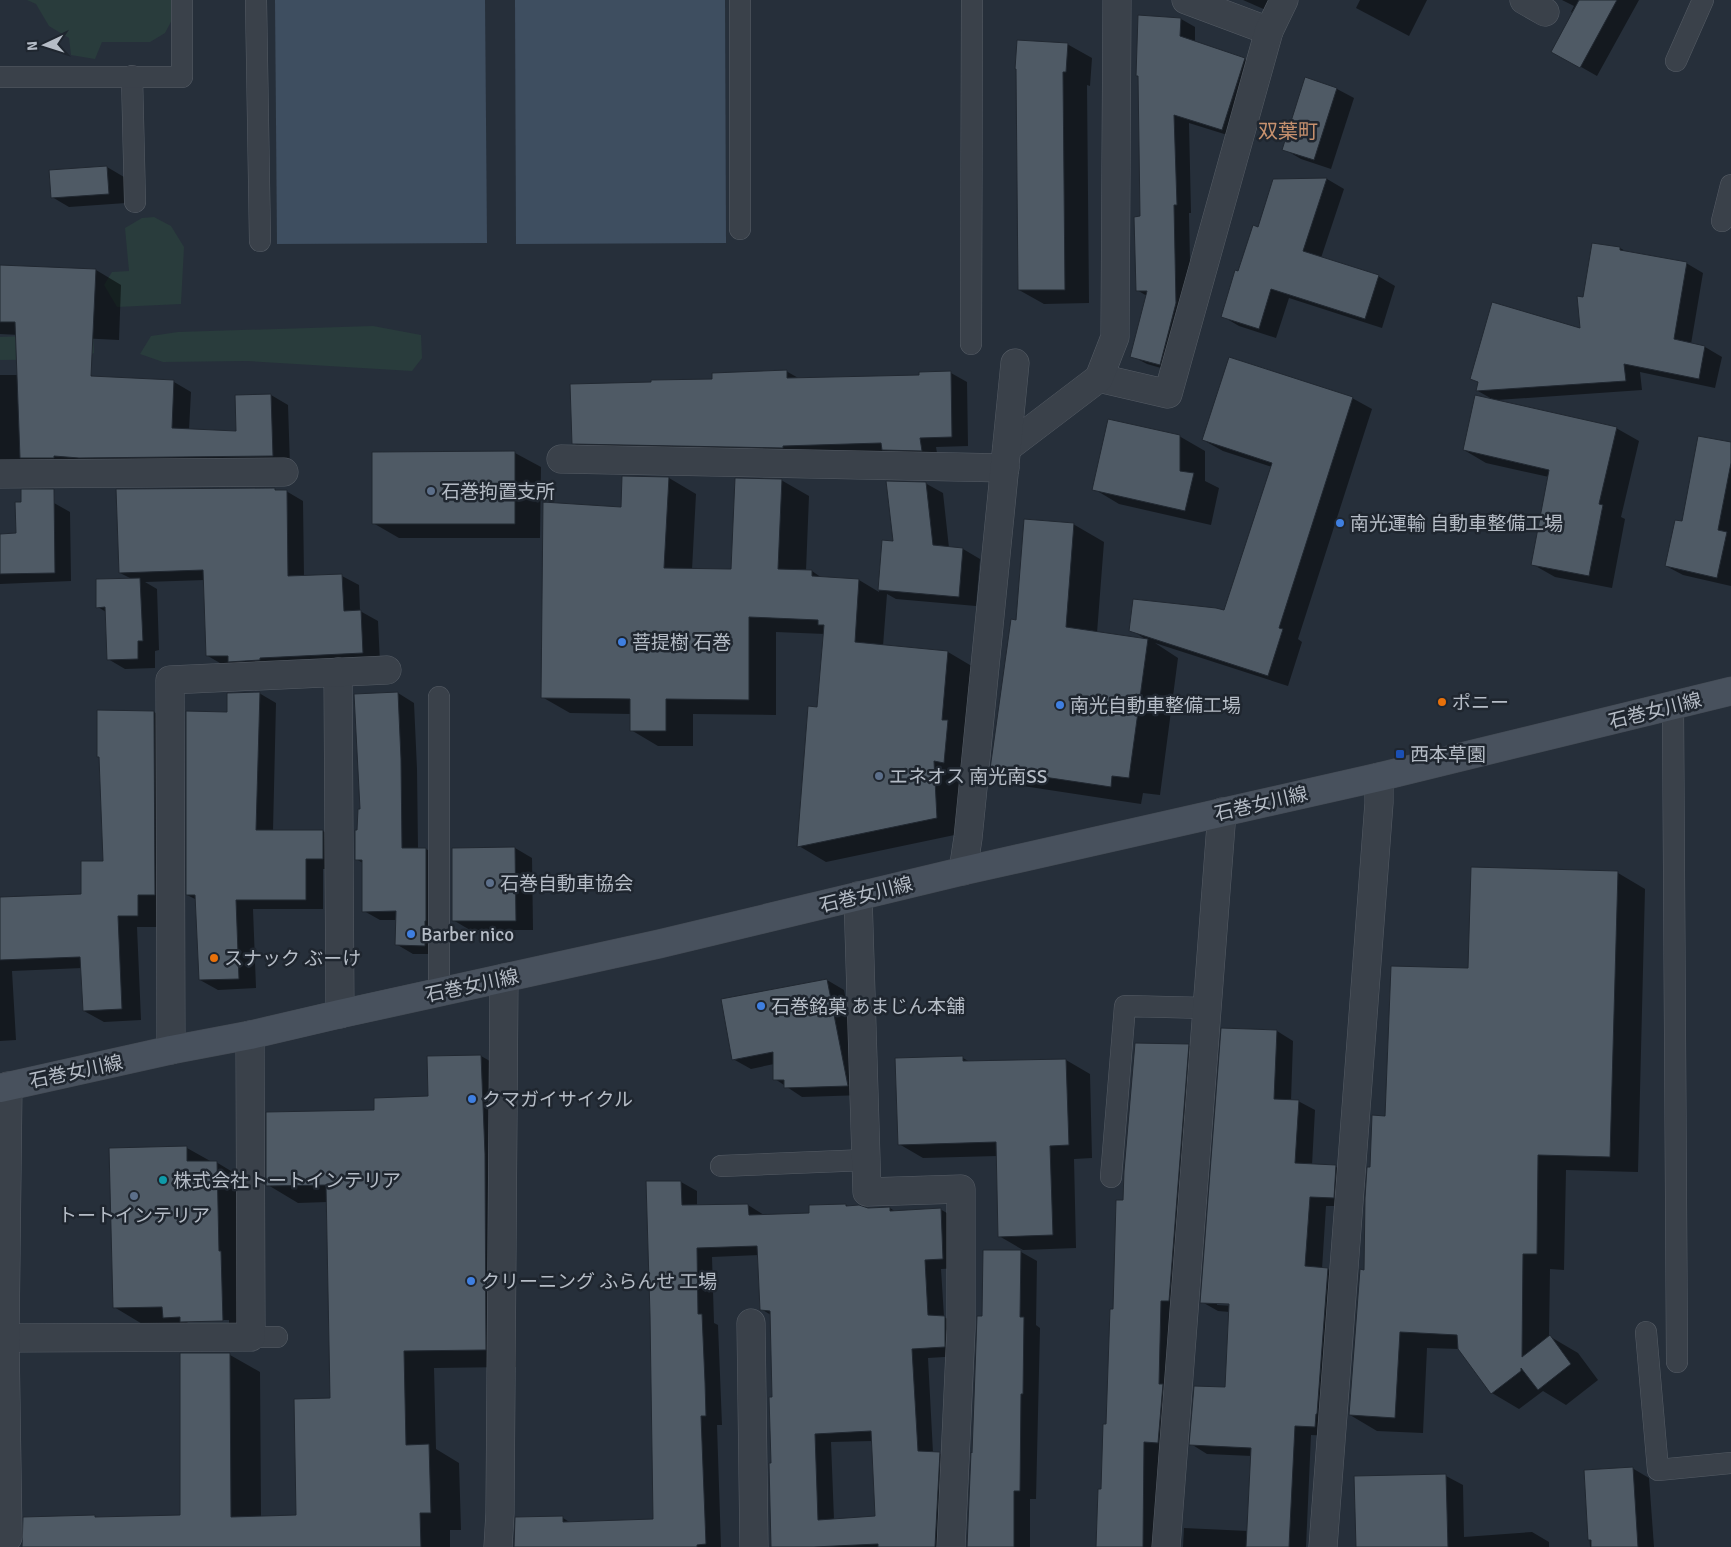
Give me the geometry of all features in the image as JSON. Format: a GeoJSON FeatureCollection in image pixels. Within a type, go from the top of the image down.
{"type":"FeatureCollection","features":[{"type":"Feature","properties":{"kind":"main road","name":"石巻女川線"},"geometry":{"type":"LineString","coordinates":[[4,1087],[170,1050],[250,1035],[659,944],[962,870],[1379,777],[1673,707],[1731,691]]}},
{"type":"Feature","properties":{"kind":"street"},"geometry":{"type":"LineString","coordinates":[[562,459],[1006,458],[1099,378],[1115,337],[1117,0]]}},
{"type":"Feature","properties":{"kind":"street"},"geometry":{"type":"LineString","coordinates":[[1186,0],[1269,31]]}},
{"type":"Feature","properties":{"kind":"street"},"geometry":{"type":"LineString","coordinates":[[1099,378],[1168,394],[1269,31],[1284,0]]}},
{"type":"Feature","properties":{"kind":"street"},"geometry":{"type":"LineString","coordinates":[[962,870],[968,838],[1015,363]]}},
{"type":"Feature","properties":{"kind":"street"},"geometry":{"type":"LineString","coordinates":[[0,474],[284,472]]}},
{"type":"Feature","properties":{"kind":"street"},"geometry":{"type":"LineString","coordinates":[[170,1050],[170,680],[387,670]]}},
{"type":"Feature","properties":{"kind":"street"},"geometry":{"type":"LineString","coordinates":[[338,672],[340,1014]]}},
{"type":"Feature","properties":{"kind":"street"},"geometry":{"type":"LineString","coordinates":[[1323,1547],[1379,803],[1379,777]]}},
{"type":"Feature","properties":{"kind":"street"},"geometry":{"type":"LineString","coordinates":[[1166,1547],[1222,812]]}},
{"type":"Feature","properties":{"kind":"street"},"geometry":{"type":"LineString","coordinates":[[858,896],[868,1192],[961,1189],[961,1329],[951,1547]]}},
{"type":"Feature","properties":{"kind":"street"},"geometry":{"type":"LineString","coordinates":[[498,1547],[500,1503],[504,978]]}},
{"type":"Feature","properties":{"kind":"street"},"geometry":{"type":"LineString","coordinates":[[5,1338],[264,1337],[250,1035]]}},
{"type":"Feature","properties":{"kind":"street"},"geometry":{"type":"LineString","coordinates":[[0,1536],[8,1537],[3,1249],[4,1087]]}},
{"type":"Feature","properties":{"kind":"street"},"geometry":{"type":"LineString","coordinates":[[751,1322],[754,1547]]}},
{"type":"Feature","properties":{"kind":"lane"},"geometry":{"type":"LineString","coordinates":[[0,77],[182,77],[182,0]]}},
{"type":"Feature","properties":{"kind":"lane"},"geometry":{"type":"LineString","coordinates":[[256,0],[260,240]]}},
{"type":"Feature","properties":{"kind":"lane"},"geometry":{"type":"LineString","coordinates":[[740,0],[740,229]]}},
{"type":"Feature","properties":{"kind":"lane"},"geometry":{"type":"LineString","coordinates":[[971,344],[972,0]]}},
{"type":"Feature","properties":{"kind":"lane"},"geometry":{"type":"LineString","coordinates":[[1676,61],[1703,0]]}},
{"type":"Feature","properties":{"kind":"lane"},"geometry":{"type":"LineString","coordinates":[[132,76],[135,202]]}},
{"type":"Feature","properties":{"kind":"lane"},"geometry":{"type":"LineString","coordinates":[[1722,221],[1731,185]]}},
{"type":"Feature","properties":{"kind":"lane"},"geometry":{"type":"LineString","coordinates":[[439,697],[439,992]]}},
{"type":"Feature","properties":{"kind":"lane"},"geometry":{"type":"LineString","coordinates":[[1673,707],[1677,1362]]}},
{"type":"Feature","properties":{"kind":"lane"},"geometry":{"type":"LineString","coordinates":[[1111,1177],[1125,1006],[1207,1008]]}},
{"type":"Feature","properties":{"kind":"lane"},"geometry":{"type":"LineString","coordinates":[[721,1166],[866,1160]]}},
{"type":"Feature","properties":{"kind":"lane"},"geometry":{"type":"LineString","coordinates":[[1646,1332],[1658,1470],[1731,1463]]}},
{"type":"Feature","properties":{"kind":"shaded area"},"geometry":{"type":"Polygon","coordinates":[[[27,0],[173,0],[174,16],[165,33],[150,42],[102,42],[95,59],[71,55],[69,38],[49,26],[36,4],[27,0]]]}},
{"type":"Feature","properties":{"kind":"shaded area"},"geometry":{"type":"Polygon","coordinates":[[[154,217],[171,226],[184,247],[181,304],[117,307],[104,285],[112,272],[129,271],[125,228],[142,218],[154,217]]]}},
{"type":"Feature","properties":{"kind":"shaded area"},"geometry":{"type":"Polygon","coordinates":[[[373,326],[421,335],[422,358],[412,371],[246,361],[163,362],[140,354],[151,336],[178,332],[373,326]]]}},
{"type":"Feature","properties":{"kind":"shaded area"},"geometry":{"type":"Polygon","coordinates":[[[93,333],[94,353],[80,359],[0,360],[0,337],[93,333]]]}},
{"type":"Feature","properties":{"kind":"water"},"geometry":{"type":"Polygon","coordinates":[[[275,0],[485,0],[487,243],[277,244],[275,0]]]}},
{"type":"Feature","properties":{"kind":"water"},"geometry":{"type":"Polygon","coordinates":[[[515,0],[725,0],[726,243],[516,244],[515,0]]]}},
{"type":"Feature","properties":{"kind":"building"},"geometry":{"type":"Polygon","coordinates":[[[1579,0],[1617,0],[1580,68],[1551,52],[1579,0]]]}},
{"type":"Feature","properties":{"kind":"building"},"geometry":{"type":"Polygon","coordinates":[[[1138,15],[1181,18],[1180,36],[1245,58],[1222,130],[1174,115],[1177,205],[1174,205],[1176,303],[1160,365],[1130,357],[1147,291],[1136,291],[1134,217],[1140,216],[1138,76],[1136,76],[1138,15]]]}},
{"type":"Feature","properties":{"kind":"building"},"geometry":{"type":"Polygon","coordinates":[[[1017,40],[1068,43],[1066,72],[1063,72],[1065,290],[1018,290],[1015,69],[1017,40]]]}},
{"type":"Feature","properties":{"kind":"building"},"geometry":{"type":"Polygon","coordinates":[[[1305,77],[1337,88],[1314,160],[1282,150],[1305,77]]]}},
{"type":"Feature","properties":{"kind":"building"},"geometry":{"type":"Polygon","coordinates":[[[107,166],[109,194],[51,198],[49,170],[107,166]]]}},
{"type":"Feature","properties":{"kind":"building"},"geometry":{"type":"Polygon","coordinates":[[[1327,178],[1303,251],[1379,275],[1365,319],[1271,289],[1259,329],[1221,317],[1235,270],[1238,271],[1253,225],[1258,227],[1273,179],[1327,178]]]}},
{"type":"Feature","properties":{"kind":"building"},"geometry":{"type":"Polygon","coordinates":[[[1592,243],[1620,247],[1620,250],[1687,262],[1674,339],[1705,346],[1699,379],[1624,364],[1626,381],[1476,391],[1478,382],[1470,379],[1492,302],[1580,328],[1577,296],[1583,297],[1592,243]]]}},
{"type":"Feature","properties":{"kind":"building"},"geometry":{"type":"Polygon","coordinates":[[[0,265],[96,269],[91,376],[174,380],[172,428],[236,431],[235,395],[271,394],[273,456],[79,458],[54,456],[54,458],[20,458],[15,322],[0,322],[0,265]]]}},
{"type":"Feature","properties":{"kind":"building"},"geometry":{"type":"Polygon","coordinates":[[[1229,357],[1353,397],[1279,628],[1283,629],[1268,676],[1129,631],[1133,599],[1224,610],[1272,463],[1202,440],[1229,357]]]}},
{"type":"Feature","properties":{"kind":"building"},"geometry":{"type":"Polygon","coordinates":[[[787,370],[787,378],[919,375],[919,372],[951,371],[952,437],[920,438],[922,451],[882,450],[881,443],[783,446],[783,448],[572,444],[570,384],[712,379],[712,373],[787,370]]]}},
{"type":"Feature","properties":{"kind":"building"},"geometry":{"type":"Polygon","coordinates":[[[1475,395],[1617,427],[1599,504],[1603,505],[1589,576],[1531,565],[1549,470],[1463,450],[1475,395]]]}},
{"type":"Feature","properties":{"kind":"building"},"geometry":{"type":"Polygon","coordinates":[[[1108,419],[1180,435],[1180,471],[1194,473],[1185,511],[1092,490],[1108,419]]]}},
{"type":"Feature","properties":{"kind":"building"},"geometry":{"type":"Polygon","coordinates":[[[1698,436],[1731,442],[1731,463],[1718,530],[1727,532],[1717,578],[1665,566],[1675,520],[1682,521],[1698,436]]]}},
{"type":"Feature","properties":{"kind":"building"},"geometry":{"type":"Polygon","coordinates":[[[515,451],[515,524],[372,524],[372,452],[515,451]]]}},
{"type":"Feature","properties":{"kind":"building"},"geometry":{"type":"Polygon","coordinates":[[[622,476],[669,477],[664,568],[731,569],[735,478],[782,479],[778,569],[812,570],[812,576],[859,579],[855,642],[948,651],[942,720],[948,720],[944,763],[934,761],[937,818],[797,847],[808,706],[817,707],[824,625],[818,625],[818,620],[749,617],[749,700],[666,699],[666,731],[630,731],[630,699],[541,698],[543,502],[621,507],[622,476]]]}},
{"type":"Feature","properties":{"kind":"building"},"geometry":{"type":"Polygon","coordinates":[[[886,481],[926,482],[933,545],[963,548],[959,597],[878,590],[882,540],[893,541],[886,481]]]}},
{"type":"Feature","properties":{"kind":"building"},"geometry":{"type":"Polygon","coordinates":[[[275,488],[275,490],[287,490],[288,576],[342,574],[344,611],[361,610],[363,653],[260,658],[260,660],[228,662],[228,656],[206,656],[203,570],[119,573],[116,489],[275,488]]]}},
{"type":"Feature","properties":{"kind":"building"},"geometry":{"type":"Polygon","coordinates":[[[21,489],[54,489],[55,573],[0,574],[0,534],[16,533],[15,502],[21,502],[21,489]]]}},
{"type":"Feature","properties":{"kind":"building"},"geometry":{"type":"Polygon","coordinates":[[[1024,519],[1074,523],[1066,627],[1148,639],[1129,778],[1112,776],[1111,787],[990,769],[1011,619],[1016,620],[1024,519]]]}},
{"type":"Feature","properties":{"kind":"building"},"geometry":{"type":"Polygon","coordinates":[[[140,578],[143,641],[138,641],[138,659],[107,660],[105,607],[96,608],[96,579],[140,578]]]}},
{"type":"Feature","properties":{"kind":"building"},"geometry":{"type":"Polygon","coordinates":[[[260,692],[256,830],[323,830],[323,859],[306,859],[306,900],[236,900],[239,979],[199,980],[195,895],[186,895],[186,711],[227,712],[227,693],[260,692]]]}},
{"type":"Feature","properties":{"kind":"building"},"geometry":{"type":"Polygon","coordinates":[[[398,692],[402,848],[426,848],[425,946],[395,945],[396,911],[362,912],[362,860],[355,860],[355,830],[357,830],[358,809],[360,809],[354,694],[398,692]]]}},
{"type":"Feature","properties":{"kind":"building"},"geometry":{"type":"Polygon","coordinates":[[[97,710],[154,711],[155,895],[138,895],[138,916],[118,916],[122,1009],[83,1011],[80,957],[0,960],[0,897],[81,894],[81,861],[103,861],[99,757],[97,757],[97,710]]]}},
{"type":"Feature","properties":{"kind":"building"},"geometry":{"type":"Polygon","coordinates":[[[515,847],[516,921],[452,921],[452,848],[515,847]]]}},
{"type":"Feature","properties":{"kind":"building"},"geometry":{"type":"Polygon","coordinates":[[[1471,867],[1618,871],[1610,1157],[1538,1155],[1537,1254],[1523,1254],[1522,1357],[1550,1335],[1571,1364],[1538,1390],[1521,1368],[1521,1371],[1491,1394],[1458,1349],[1457,1335],[1400,1332],[1395,1418],[1349,1415],[1360,1269],[1364,1270],[1365,1198],[1367,1167],[1370,1167],[1372,1115],[1385,1116],[1391,966],[1468,968],[1471,867]]]}},
{"type":"Feature","properties":{"kind":"building"},"geometry":{"type":"Polygon","coordinates":[[[827,979],[848,1086],[784,1088],[784,1080],[773,1080],[773,1052],[732,1060],[721,999],[827,979]]]}},
{"type":"Feature","properties":{"kind":"building"},"geometry":{"type":"Polygon","coordinates":[[[1221,1028],[1277,1030],[1274,1099],[1299,1100],[1295,1163],[1336,1165],[1334,1198],[1310,1197],[1305,1266],[1328,1268],[1315,1427],[1295,1426],[1289,1547],[1246,1547],[1251,1448],[1189,1445],[1194,1386],[1225,1387],[1229,1304],[1200,1303],[1221,1028]]]}},
{"type":"Feature","properties":{"kind":"building"},"geometry":{"type":"Polygon","coordinates":[[[1135,1043],[1189,1044],[1169,1301],[1161,1301],[1159,1384],[1163,1384],[1158,1443],[1144,1442],[1143,1547],[1096,1547],[1098,1489],[1101,1489],[1103,1424],[1106,1424],[1110,1309],[1113,1309],[1116,1200],[1123,1200],[1135,1043]]]}},
{"type":"Feature","properties":{"kind":"building"},"geometry":{"type":"Polygon","coordinates":[[[481,1055],[485,1154],[486,1350],[404,1351],[406,1445],[429,1444],[431,1513],[420,1513],[421,1547],[22,1547],[23,1517],[180,1515],[180,1353],[230,1353],[231,1517],[296,1515],[294,1399],[330,1398],[326,1185],[266,1186],[266,1112],[374,1110],[374,1098],[428,1096],[427,1056],[481,1055]]]}},
{"type":"Feature","properties":{"kind":"building"},"geometry":{"type":"Polygon","coordinates":[[[963,1056],[963,1061],[1066,1059],[1069,1145],[1050,1146],[1053,1235],[998,1237],[996,1142],[898,1145],[895,1058],[963,1056]]]}},
{"type":"Feature","properties":{"kind":"building"},"geometry":{"type":"Polygon","coordinates":[[[187,1146],[187,1161],[217,1161],[223,1321],[180,1322],[180,1317],[163,1318],[162,1307],[113,1308],[109,1148],[187,1146]]]}},
{"type":"Feature","properties":{"kind":"building"},"geometry":{"type":"Polygon","coordinates":[[[646,1181],[681,1181],[682,1205],[748,1204],[749,1215],[809,1213],[809,1205],[846,1204],[846,1206],[859,1205],[868,1208],[890,1207],[890,1211],[941,1208],[943,1259],[925,1260],[928,1315],[945,1316],[945,1347],[912,1349],[918,1451],[940,1452],[935,1547],[878,1547],[878,1544],[771,1547],[769,1463],[771,1463],[769,1397],[772,1397],[770,1311],[760,1310],[757,1246],[697,1248],[698,1314],[702,1314],[705,1382],[706,1416],[701,1416],[706,1544],[697,1545],[697,1547],[514,1547],[515,1517],[563,1516],[563,1522],[653,1519],[646,1181]],[[871,1431],[815,1434],[818,1520],[875,1516],[871,1431]]]}},
{"type":"Feature","properties":{"kind":"building"},"geometry":{"type":"Polygon","coordinates":[[[983,1250],[1021,1250],[1020,1317],[1024,1317],[1023,1394],[1021,1394],[1020,1491],[1014,1491],[1014,1547],[967,1547],[977,1316],[982,1316],[983,1250]]]}},
{"type":"Feature","properties":{"kind":"building"},"geometry":{"type":"Polygon","coordinates":[[[1633,1467],[1638,1547],[1591,1547],[1591,1540],[1588,1540],[1584,1470],[1633,1467]]]}},
{"type":"Feature","properties":{"kind":"building"},"geometry":{"type":"Polygon","coordinates":[[[1446,1474],[1448,1547],[1356,1547],[1354,1476],[1446,1474]]]}},
{"type":"Feature","properties":{"kind":"place","name":"石巻拘置支所"},"geometry":{"type":"Point","coordinates":[431,491]}},
{"type":"Feature","properties":{"kind":"place","name":"南光運輸 自動車整備工場"},"geometry":{"type":"Point","coordinates":[1340,523]}},
{"type":"Feature","properties":{"kind":"place","name":"菩提樹 石巻"},"geometry":{"type":"Point","coordinates":[622,642]}},
{"type":"Feature","properties":{"kind":"place","name":"ポニー"},"geometry":{"type":"Point","coordinates":[1442,702]}},
{"type":"Feature","properties":{"kind":"place","name":"南光自動車整備工場"},"geometry":{"type":"Point","coordinates":[1060,705]}},
{"type":"Feature","properties":{"kind":"place","name":"西本草園"},"geometry":{"type":"Point","coordinates":[1400,754]}},
{"type":"Feature","properties":{"kind":"place","name":"エネオス 南光南SS"},"geometry":{"type":"Point","coordinates":[879,776]}},
{"type":"Feature","properties":{"kind":"place","name":"石巻自動車協会"},"geometry":{"type":"Point","coordinates":[490,883]}},
{"type":"Feature","properties":{"kind":"place","name":"Barber nico"},"geometry":{"type":"Point","coordinates":[411,934]}},
{"type":"Feature","properties":{"kind":"place","name":"スナック ぶーけ"},"geometry":{"type":"Point","coordinates":[214,958]}},
{"type":"Feature","properties":{"kind":"place","name":"石巻銘菓 あまじん本舗"},"geometry":{"type":"Point","coordinates":[761,1006]}},
{"type":"Feature","properties":{"kind":"place","name":"クマガイサイクル"},"geometry":{"type":"Point","coordinates":[472,1099]}},
{"type":"Feature","properties":{"kind":"place","name":"株式会社トートインテリア"},"geometry":{"type":"Point","coordinates":[163,1180]}},
{"type":"Feature","properties":{"kind":"place","name":"トートインテリア"},"geometry":{"type":"Point","coordinates":[134,1196]}},
{"type":"Feature","properties":{"kind":"place","name":"クリーニング ふらんせ 工場"},"geometry":{"type":"Point","coordinates":[471,1281]}},
{"type":"Feature","properties":{"kind":"district","name":"双葉町"},"geometry":{"type":"Point","coordinates":[1288,131]}}]}
